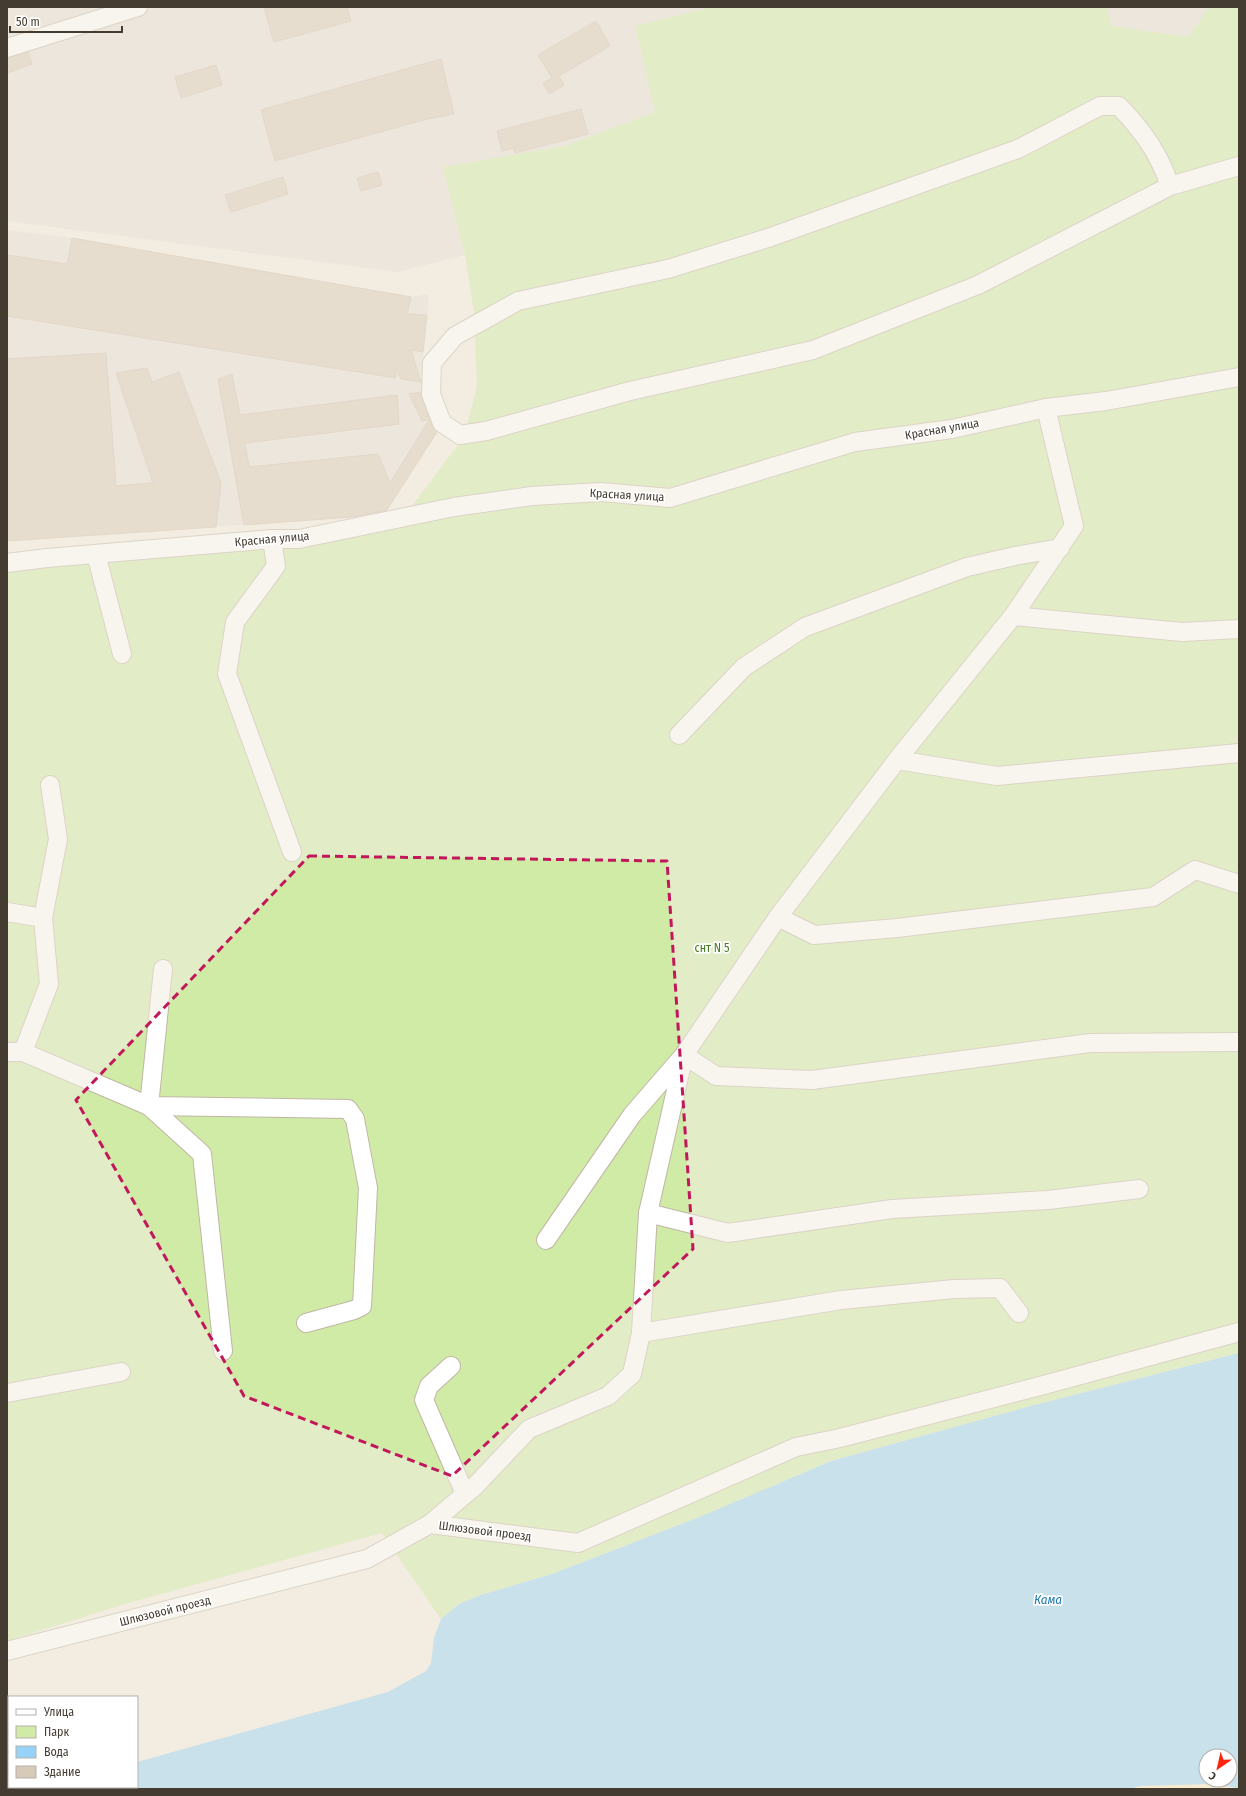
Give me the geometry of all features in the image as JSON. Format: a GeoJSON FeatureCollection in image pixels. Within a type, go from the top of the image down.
{"type":"FeatureCollection","features":[{"type":"Feature","properties":{"kind":"street"},"geometry":{"type":"LineString","coordinates":[[7,48],[138,7]]}},
{"type":"Feature","properties":{"kind":"street"},"geometry":{"type":"LineString","coordinates":[[1170,186],[1164,170],[1142,130],[1118,106],[1100,106],[1018,149],[768,238],[668,269],[518,301],[455,336],[432,363],[431,394],[442,423],[460,435],[486,431],[630,391],[813,350],[978,285],[1170,186],[1239,166]]}},
{"type":"Feature","properties":{"kind":"street","name":"Красная улица"},"geometry":{"type":"LineString","coordinates":[[7,563],[272,539],[299,539],[454,507],[532,496],[601,492],[670,498],[855,442],[952,429],[1046,408],[1106,401],[1239,377]]}},
{"type":"Feature","properties":{"kind":"street"},"geometry":{"type":"LineString","coordinates":[[546,1240],[632,1115],[684,1055],[778,917],[897,760],[1013,616],[1074,526],[1046,408]]}},
{"type":"Feature","properties":{"kind":"street"},"geometry":{"type":"LineString","coordinates":[[272,539],[276,566],[235,622],[227,674],[292,852]]}},
{"type":"Feature","properties":{"kind":"street"},"geometry":{"type":"LineString","coordinates":[[679,735],[744,667],[805,627],[967,566],[1060,548]]}},
{"type":"Feature","properties":{"kind":"street"},"geometry":{"type":"LineString","coordinates":[[96,554],[122,654]]}},
{"type":"Feature","properties":{"kind":"street"},"geometry":{"type":"LineString","coordinates":[[1013,616],[1182,632],[1239,630]]}},
{"type":"Feature","properties":{"kind":"street"},"geometry":{"type":"LineString","coordinates":[[897,760],[997,776],[1239,753]]}},
{"type":"Feature","properties":{"kind":"street"},"geometry":{"type":"LineString","coordinates":[[50,785],[58,839],[43,918],[49,984],[15,1052],[148,1106],[202,1154],[223,1351]]}},
{"type":"Feature","properties":{"kind":"street"},"geometry":{"type":"LineString","coordinates":[[778,917],[814,935],[897,928],[1153,897],[1195,870],[1239,884]]}},
{"type":"Feature","properties":{"kind":"street"},"geometry":{"type":"LineString","coordinates":[[7,912],[43,918]]}},
{"type":"Feature","properties":{"kind":"street"},"geometry":{"type":"LineString","coordinates":[[148,1106],[163,969]]}},
{"type":"Feature","properties":{"kind":"street"},"geometry":{"type":"LineString","coordinates":[[684,1055],[716,1076],[812,1080],[1090,1043],[1239,1042]]}},
{"type":"Feature","properties":{"kind":"street"},"geometry":{"type":"LineString","coordinates":[[430,1524],[465,1494],[529,1429],[608,1396],[632,1374],[641,1333],[648,1213],[684,1055]]}},
{"type":"Feature","properties":{"kind":"street"},"geometry":{"type":"LineString","coordinates":[[148,1106],[348,1109],[355,1119],[368,1188],[362,1306],[354,1310],[306,1323]]}},
{"type":"Feature","properties":{"kind":"street"},"geometry":{"type":"LineString","coordinates":[[648,1213],[728,1233],[892,1209],[1048,1200],[1139,1189]]}},
{"type":"Feature","properties":{"kind":"street"},"geometry":{"type":"LineString","coordinates":[[641,1333],[841,1300],[954,1290],[1000,1288],[1019,1313]]}},
{"type":"Feature","properties":{"kind":"street","name":"Шлюзовой проезд"},"geometry":{"type":"LineString","coordinates":[[7,1651],[367,1559],[430,1524],[578,1543],[796,1447],[840,1438],[1239,1332]]}},
{"type":"Feature","properties":{"kind":"street"},"geometry":{"type":"LineString","coordinates":[[451,1366],[429,1386],[424,1400],[465,1494]]}},
{"type":"Feature","properties":{"kind":"street"},"geometry":{"type":"LineString","coordinates":[[7,1394],[121,1372]]}},
{"type":"Feature","properties":{"kind":"highlighted area"},"geometry":{"type":"Polygon","coordinates":[[[309,856],[667,861],[693,1249],[452,1476],[244,1396],[76,1100],[309,856]]]}},
{"type":"Feature","properties":{"kind":"shaded area"},"geometry":{"type":"Polygon","coordinates":[[[7,7],[713,7],[635,26],[655,112],[565,146],[444,167],[465,255],[398,272],[7,221],[7,7]]]}},
{"type":"Feature","properties":{"kind":"shaded area"},"geometry":{"type":"Polygon","coordinates":[[[1106,7],[1209,7],[1188,37],[1112,26],[1106,7]]]}},
{"type":"Feature","properties":{"kind":"shaded area"},"geometry":{"type":"Polygon","coordinates":[[[7,230],[72,238],[411,297],[429,294],[421,379],[438,430],[384,515],[7,541],[7,230]]]}},
{"type":"Feature","properties":{"kind":"green space","name":"снт N 5"},"geometry":{"type":"Polygon","coordinates":[[[713,7],[1106,7],[1112,26],[1188,37],[1209,7],[1239,7],[1239,1353],[1023,1408],[831,1461],[702,1516],[552,1574],[481,1595],[459,1604],[441,1619],[382,1533],[125,1604],[7,1641],[7,569],[397,526],[464,437],[477,386],[474,312],[465,255],[443,167],[565,146],[655,112],[635,26],[713,7]]]}},
{"type":"Feature","properties":{"kind":"sand"},"geometry":{"type":"Polygon","coordinates":[[[1198,1784],[1198,1788],[1239,1789],[1129,1789],[1140,1786],[1198,1784]]]}},
{"type":"Feature","properties":{"kind":"water","name":"Кама"},"geometry":{"type":"Polygon","coordinates":[[[1239,1353],[1239,1788],[1238,1748],[1198,1748],[1198,1784],[1140,1786],[1129,1789],[38,1789],[138,1788],[138,1762],[388,1692],[426,1671],[431,1663],[434,1638],[441,1619],[459,1604],[481,1595],[552,1574],[702,1516],[831,1461],[1023,1408],[1239,1353]]]}},
{"type":"Feature","properties":{"kind":"building"},"geometry":{"type":"Polygon","coordinates":[[[264,7],[347,7],[351,21],[274,42],[264,7]]]}},
{"type":"Feature","properties":{"kind":"building"},"geometry":{"type":"Polygon","coordinates":[[[596,21],[610,46],[559,76],[564,85],[549,94],[543,83],[552,78],[538,55],[596,21]]]}},
{"type":"Feature","properties":{"kind":"building"},"geometry":{"type":"Polygon","coordinates":[[[28,52],[32,64],[7,73],[7,58],[28,52]]]}},
{"type":"Feature","properties":{"kind":"building"},"geometry":{"type":"Polygon","coordinates":[[[441,59],[454,114],[427,119],[275,161],[261,110],[441,59]]]}},
{"type":"Feature","properties":{"kind":"building"},"geometry":{"type":"Polygon","coordinates":[[[216,65],[222,85],[181,98],[175,77],[216,65]]]}},
{"type":"Feature","properties":{"kind":"building"},"geometry":{"type":"Polygon","coordinates":[[[581,109],[588,134],[515,153],[514,148],[502,151],[497,131],[581,109]]]}},
{"type":"Feature","properties":{"kind":"building"},"geometry":{"type":"Polygon","coordinates":[[[378,172],[382,185],[361,191],[357,178],[378,172]]]}},
{"type":"Feature","properties":{"kind":"building"},"geometry":{"type":"Polygon","coordinates":[[[283,177],[288,194],[231,212],[225,195],[283,177]]]}},
{"type":"Feature","properties":{"kind":"building"},"geometry":{"type":"Polygon","coordinates":[[[72,238],[411,297],[407,314],[427,315],[423,352],[411,350],[421,382],[401,379],[395,367],[396,378],[7,316],[7,255],[67,264],[72,238]]]}},
{"type":"Feature","properties":{"kind":"building"},"geometry":{"type":"Polygon","coordinates":[[[106,353],[116,486],[153,483],[116,373],[147,368],[152,382],[179,372],[221,483],[216,527],[7,541],[7,359],[106,353]]]}},
{"type":"Feature","properties":{"kind":"building"},"geometry":{"type":"Polygon","coordinates":[[[232,374],[240,415],[397,395],[399,424],[245,443],[249,467],[378,454],[390,483],[429,420],[422,421],[409,394],[421,392],[432,427],[437,432],[387,510],[352,517],[244,525],[218,379],[232,374]]]}}]}
